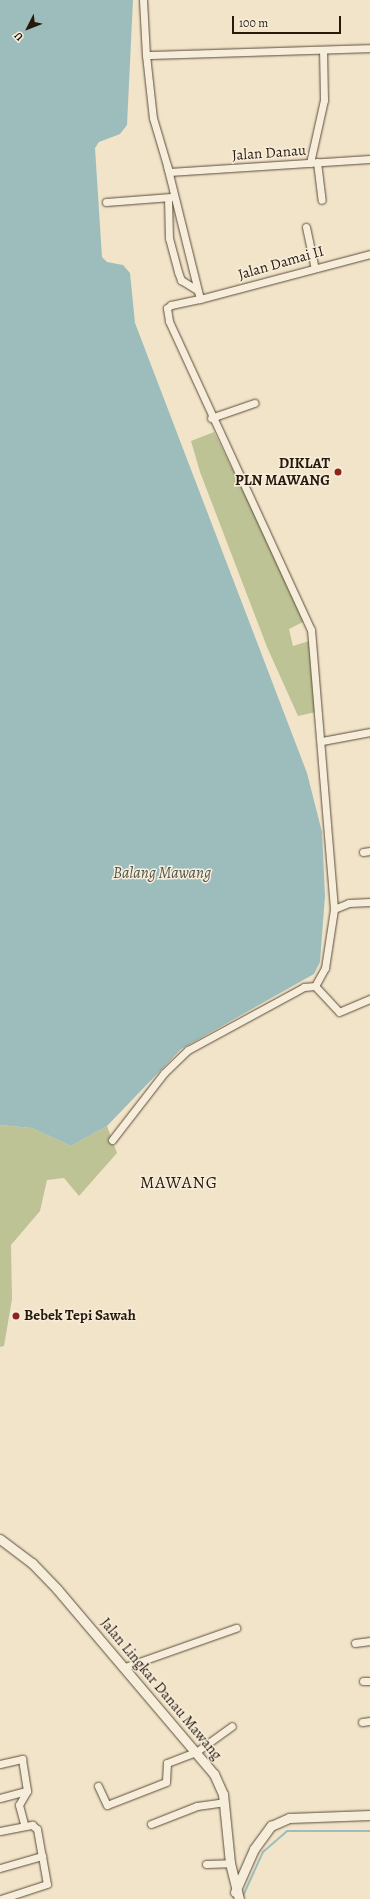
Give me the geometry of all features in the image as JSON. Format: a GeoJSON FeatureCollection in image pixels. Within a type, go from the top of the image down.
{"type":"FeatureCollection","features":[{"type":"Feature","properties":{"kind":"street"},"geometry":{"type":"LineString","coordinates":[[143,0],[146,55],[153,118],[168,169],[170,197],[169,238],[181,280],[197,290]]}},
{"type":"Feature","properties":{"kind":"street"},"geometry":{"type":"LineString","coordinates":[[146,55],[370,48]]}},
{"type":"Feature","properties":{"kind":"street"},"geometry":{"type":"LineString","coordinates":[[322,200],[313,163],[324,100],[324,50]]}},
{"type":"Feature","properties":{"kind":"street","name":"Jalan Danau"},"geometry":{"type":"LineString","coordinates":[[168,169],[370,159]]}},
{"type":"Feature","properties":{"kind":"street"},"geometry":{"type":"LineString","coordinates":[[108,202],[150,200],[170,197]]}},
{"type":"Feature","properties":{"kind":"street"},"geometry":{"type":"LineString","coordinates":[[170,197],[200,299]]}},
{"type":"Feature","properties":{"kind":"street"},"geometry":{"type":"LineString","coordinates":[[306,227],[314,266]]}},
{"type":"Feature","properties":{"kind":"street","name":"Jalan Damai II"},"geometry":{"type":"LineString","coordinates":[[211,418],[167,314],[170,305],[200,299],[314,266],[370,254]]}},
{"type":"Feature","properties":{"kind":"street"},"geometry":{"type":"LineString","coordinates":[[254,402],[211,418],[268,531],[311,630],[322,741],[334,909],[325,968],[315,986]]}},
{"type":"Feature","properties":{"kind":"street"},"geometry":{"type":"LineString","coordinates":[[322,741],[370,732]]}},
{"type":"Feature","properties":{"kind":"street"},"geometry":{"type":"LineString","coordinates":[[334,909],[349,903],[370,902]]}},
{"type":"Feature","properties":{"kind":"street"},"geometry":{"type":"LineString","coordinates":[[315,986],[339,1012],[370,999]]}},
{"type":"Feature","properties":{"kind":"street"},"geometry":{"type":"LineString","coordinates":[[112,1140],[164,1072],[188,1050],[304,987],[315,986]]}},
{"type":"Feature","properties":{"kind":"street","name":"Jalan Lingkar Danau Mawang"},"geometry":{"type":"LineString","coordinates":[[0,1539],[32,1563],[125,1668],[196,1752],[220,1783],[224,1802],[230,1863],[236,1897]]}},
{"type":"Feature","properties":{"kind":"street"},"geometry":{"type":"LineString","coordinates":[[125,1668],[236,1628]]}},
{"type":"Feature","properties":{"kind":"street"},"geometry":{"type":"LineString","coordinates":[[355,1643],[370,1641]]}},
{"type":"Feature","properties":{"kind":"street"},"geometry":{"type":"LineString","coordinates":[[362,1722],[370,1721]]}},
{"type":"Feature","properties":{"kind":"street"},"geometry":{"type":"LineString","coordinates":[[98,1786],[104,1803],[110,1805],[166,1782],[167,1763],[196,1752],[232,1726]]}},
{"type":"Feature","properties":{"kind":"street"},"geometry":{"type":"LineString","coordinates":[[0,1764],[22,1759],[27,1791],[19,1805],[24,1824]]}},
{"type":"Feature","properties":{"kind":"street"},"geometry":{"type":"LineString","coordinates":[[0,1798],[27,1791]]}},
{"type":"Feature","properties":{"kind":"street"},"geometry":{"type":"LineString","coordinates":[[151,1824],[197,1806],[224,1802]]}},
{"type":"Feature","properties":{"kind":"street"},"geometry":{"type":"LineString","coordinates":[[236,1897],[254,1849],[271,1826],[289,1818],[370,1815]]}},
{"type":"Feature","properties":{"kind":"street"},"geometry":{"type":"LineString","coordinates":[[0,1831],[24,1824],[37,1829],[46,1887],[1,1899]]}},
{"type":"Feature","properties":{"kind":"street"},"geometry":{"type":"LineString","coordinates":[[0,1868],[42,1856]]}},
{"type":"Feature","properties":{"kind":"street"},"geometry":{"type":"LineString","coordinates":[[206,1864],[230,1863]]}},
{"type":"Feature","properties":{"kind":"green space"},"geometry":{"type":"Polygon","coordinates":[[[214,432],[307,620],[289,629],[293,646],[309,641],[316,712],[298,716],[267,647],[200,472],[191,441],[214,432]]]}},
{"type":"Feature","properties":{"kind":"green space"},"geometry":{"type":"Polygon","coordinates":[[[0,1125],[32,1128],[71,1146],[107,1126],[117,1153],[79,1196],[64,1178],[47,1180],[40,1211],[11,1245],[12,1299],[4,1346],[0,1347],[0,1125]]]}},
{"type":"Feature","properties":{"kind":"water","name":"Balang Mawang"},"geometry":{"type":"Polygon","coordinates":[[[0,0],[133,0],[127,125],[120,134],[99,142],[95,148],[102,257],[107,262],[123,265],[130,273],[135,323],[307,773],[322,832],[325,896],[320,962],[314,974],[181,1049],[107,1126],[71,1146],[32,1128],[0,1125],[0,0]]]}},
{"type":"Feature","properties":{"kind":"waterway"},"geometry":{"type":"LineString","coordinates":[[242,1898],[263,1852],[287,1831],[370,1831]]}},
{"type":"Feature","properties":{"kind":"place","name":"DIKLAT PLN MAWANG"},"geometry":{"type":"Point","coordinates":[338,472]}},
{"type":"Feature","properties":{"kind":"place","name":"Bebek Tepi Sawah"},"geometry":{"type":"Point","coordinates":[16,1316]}},
{"type":"Feature","properties":{"kind":"district","name":"MAWANG"},"geometry":{"type":"Point","coordinates":[179,1183]}}]}
